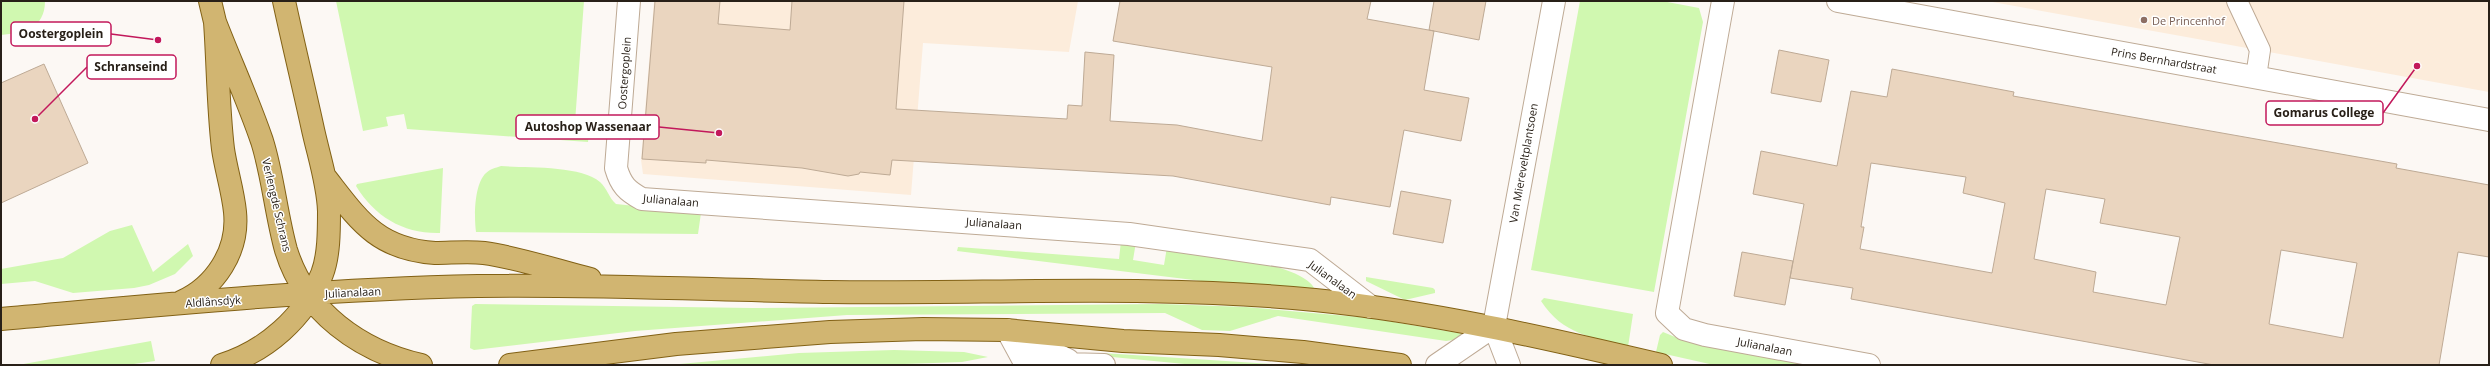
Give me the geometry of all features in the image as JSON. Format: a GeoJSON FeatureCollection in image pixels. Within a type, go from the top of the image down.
{"type":"FeatureCollection","features":[{"type":"Feature","properties":{"kind":"main road"},"geometry":{"type":"LineString","coordinates":[[222,365],[253,352],[284,330],[310,295],[322,274],[328,236],[329,210],[325,177],[284,1]]}},
{"type":"Feature","properties":{"kind":"main road","name":"Verlengde Schrans"},"geometry":{"type":"LineString","coordinates":[[213,11],[262,141],[287,252],[297,277],[310,295]]}},
{"type":"Feature","properties":{"kind":"main road","name":"Verlengde Schrans"},"geometry":{"type":"LineString","coordinates":[[178,303],[202,291],[217,275],[228,256],[234,235],[235,213],[224,149],[213,11]]}},
{"type":"Feature","properties":{"kind":"main road","name":"Julianalaan"},"geometry":{"type":"LineString","coordinates":[[325,177],[366,227],[384,239],[413,250],[484,253],[627,288]]}},
{"type":"Feature","properties":{"kind":"main road","name":"Julianalaan"},"geometry":{"type":"LineString","coordinates":[[310,295],[473,286],[833,292],[1064,290],[1221,294],[1313,300],[1371,307],[1494,326],[1661,365]]}},
{"type":"Feature","properties":{"kind":"main road","name":"Julianalaan"},"geometry":{"type":"LineString","coordinates":[[310,295],[327,316],[361,344],[384,355],[420,365]]}},
{"type":"Feature","properties":{"kind":"main road","name":"Aldlânsdyk"},"geometry":{"type":"LineString","coordinates":[[1,319],[178,303],[310,295]]}},
{"type":"Feature","properties":{"kind":"main road"},"geometry":{"type":"LineString","coordinates":[[510,365],[676,344],[752,338],[876,331],[1006,330],[1123,341],[1219,345],[1303,352],[1400,365]]}},
{"type":"Feature","properties":{"kind":"street","name":"Oostergoplein"},"geometry":{"type":"LineString","coordinates":[[616,168],[629,1]]}},
{"type":"Feature","properties":{"kind":"street","name":"Van Miereveltplantsoen"},"geometry":{"type":"LineString","coordinates":[[1494,326],[1554,1]]}},
{"type":"Feature","properties":{"kind":"street","name":"Julianalaan"},"geometry":{"type":"LineString","coordinates":[[1723,1],[1668,313],[1684,329],[1705,335],[1869,365]]}},
{"type":"Feature","properties":{"kind":"street","name":"Prins Bernhardstraat"},"geometry":{"type":"LineString","coordinates":[[1838,1],[2489,120]]}},
{"type":"Feature","properties":{"kind":"street","name":"Julianalaan"},"geometry":{"type":"LineString","coordinates":[[616,168],[620,181],[628,192],[642,199],[1130,234],[1310,260],[1371,307]]}},
{"type":"Feature","properties":{"kind":"street"},"geometry":{"type":"LineString","coordinates":[[1437,365],[1494,326],[1509,365]]}},
{"type":"Feature","properties":{"kind":"street"},"geometry":{"type":"LineString","coordinates":[[1006,330],[1073,363]]}},
{"type":"Feature","properties":{"kind":"street"},"geometry":{"type":"LineString","coordinates":[[1025,364],[1073,363],[1104,365]]}},
{"type":"Feature","properties":{"kind":"lane"},"geometry":{"type":"LineString","coordinates":[[2236,1],[2260,50],[2256,77]]}},
{"type":"Feature","properties":{"kind":"lane"},"geometry":{"type":"LineString","coordinates":[[1006,330],[1025,364]]}},
{"type":"Feature","properties":{"kind":"shaded area"},"geometry":{"type":"Polygon","coordinates":[[[654,1],[1078,1],[1069,52],[923,43],[911,195],[643,174],[641,160],[654,1]]]}},
{"type":"Feature","properties":{"kind":"shaded area"},"geometry":{"type":"Polygon","coordinates":[[[1987,1],[2489,1],[2489,92],[2203,40],[1987,1]]]}},
{"type":"Feature","properties":{"kind":"green space"},"geometry":{"type":"Polygon","coordinates":[[[1,1],[45,1],[44,10],[37,24],[25,31],[1,35],[1,1]]]}},
{"type":"Feature","properties":{"kind":"green space"},"geometry":{"type":"Polygon","coordinates":[[[336,1],[584,1],[575,122],[590,123],[588,142],[407,129],[404,114],[386,117],[388,126],[363,131],[336,1]]]}},
{"type":"Feature","properties":{"kind":"green space"},"geometry":{"type":"Polygon","coordinates":[[[1580,1],[1662,1],[1699,8],[1703,22],[1654,292],[1531,270],[1580,1]]]}},
{"type":"Feature","properties":{"kind":"green space"},"geometry":{"type":"Polygon","coordinates":[[[501,166],[553,168],[580,173],[600,182],[616,204],[701,213],[698,234],[476,232],[475,210],[479,185],[482,178],[488,172],[501,166]]]}},
{"type":"Feature","properties":{"kind":"green space"},"geometry":{"type":"Polygon","coordinates":[[[443,168],[440,233],[427,233],[403,227],[392,222],[372,207],[356,186],[357,184],[443,168]]]}},
{"type":"Feature","properties":{"kind":"green space"},"geometry":{"type":"Polygon","coordinates":[[[132,225],[153,272],[188,244],[193,256],[175,274],[149,285],[134,288],[73,293],[35,281],[1,284],[1,269],[63,258],[110,231],[132,225]]]}},
{"type":"Feature","properties":{"kind":"green space"},"geometry":{"type":"Polygon","coordinates":[[[1121,241],[1136,242],[1133,260],[1164,265],[1167,247],[1223,255],[1289,271],[1305,279],[1314,288],[1218,283],[957,251],[958,247],[1119,259],[1121,241]]]}},
{"type":"Feature","properties":{"kind":"green space"},"geometry":{"type":"Polygon","coordinates":[[[1366,277],[1433,288],[1435,293],[1405,300],[1366,281],[1366,277]]]}},
{"type":"Feature","properties":{"kind":"green space"},"geometry":{"type":"Polygon","coordinates":[[[1544,298],[1633,314],[1628,347],[1590,337],[1569,328],[1550,312],[1541,301],[1544,298]]]}},
{"type":"Feature","properties":{"kind":"green space"},"geometry":{"type":"Polygon","coordinates":[[[475,304],[752,308],[1162,304],[1246,307],[1370,318],[1464,334],[1460,339],[1446,341],[1278,316],[1230,331],[1202,330],[1165,313],[847,315],[635,331],[474,350],[470,348],[472,306],[475,304]]]}},
{"type":"Feature","properties":{"kind":"green space"},"geometry":{"type":"Polygon","coordinates":[[[1663,332],[1680,339],[1817,365],[1714,365],[1656,352],[1660,335],[1663,332]]]}},
{"type":"Feature","properties":{"kind":"green space"},"geometry":{"type":"Polygon","coordinates":[[[151,341],[155,361],[127,365],[18,365],[151,341]]]}},
{"type":"Feature","properties":{"kind":"green space"},"geometry":{"type":"Polygon","coordinates":[[[894,350],[964,352],[988,357],[962,362],[876,365],[669,365],[799,353],[894,350]]]}},
{"type":"Feature","properties":{"kind":"green space"},"geometry":{"type":"Polygon","coordinates":[[[1102,353],[1289,365],[1195,365],[1102,356],[1102,353]]]}},
{"type":"Feature","properties":{"kind":"building"},"geometry":{"type":"Polygon","coordinates":[[[655,1],[720,1],[718,24],[790,30],[792,1],[904,1],[896,109],[1067,119],[1068,105],[1082,106],[1085,52],[1114,55],[1110,121],[1177,125],[1262,141],[1272,67],[1113,41],[1120,1],[1371,1],[1367,19],[1434,31],[1424,90],[1469,98],[1461,141],[1404,130],[1390,207],[1331,197],[1330,205],[1173,176],[892,160],[890,175],[860,172],[859,174],[848,176],[802,168],[706,160],[706,163],[642,159],[655,1]]]}},
{"type":"Feature","properties":{"kind":"building"},"geometry":{"type":"Polygon","coordinates":[[[1434,1],[1486,1],[1479,40],[1429,30],[1434,1]]]}},
{"type":"Feature","properties":{"kind":"building"},"geometry":{"type":"Polygon","coordinates":[[[1779,50],[1829,60],[1821,102],[1771,93],[1779,50]]]}},
{"type":"Feature","properties":{"kind":"building"},"geometry":{"type":"Polygon","coordinates":[[[44,64],[88,163],[1,203],[1,83],[44,64]]]}},
{"type":"Feature","properties":{"kind":"building"},"geometry":{"type":"Polygon","coordinates":[[[1892,69],[2014,92],[2013,96],[2397,164],[2396,168],[2489,185],[2489,257],[2458,252],[2439,365],[2214,365],[1851,299],[1853,288],[1790,278],[1804,204],[1753,194],[1761,151],[1837,166],[1851,91],[1887,97],[1892,69]],[[1871,163],[1861,227],[1864,227],[1860,249],[1992,273],[2005,203],[1963,193],[1966,177],[1871,163]],[[2046,189],[2034,259],[2096,272],[2093,292],[2166,305],[2180,237],[2100,223],[2105,199],[2046,189]],[[2281,250],[2269,324],[2343,338],[2357,263],[2281,250]]]}},
{"type":"Feature","properties":{"kind":"building"},"geometry":{"type":"Polygon","coordinates":[[[1401,191],[1451,200],[1443,243],[1393,234],[1401,191]]]}},
{"type":"Feature","properties":{"kind":"building"},"geometry":{"type":"Polygon","coordinates":[[[1742,252],[1793,261],[1785,305],[1734,296],[1742,252]]]}},
{"type":"Feature","properties":{"kind":"place","name":"De Princenhof"},"geometry":{"type":"Point","coordinates":[2144,20]}},
{"type":"Feature","properties":{"kind":"place","name":"Oostergoplein"},"geometry":{"type":"Point","coordinates":[158,40]}},
{"type":"Feature","properties":{"kind":"place","name":"Gomarus College"},"geometry":{"type":"Point","coordinates":[2417,66]}},
{"type":"Feature","properties":{"kind":"place","name":"Schranseind"},"geometry":{"type":"Point","coordinates":[35,119]}},
{"type":"Feature","properties":{"kind":"place","name":"Autoshop Wassenaar"},"geometry":{"type":"Point","coordinates":[719,133]}}]}
